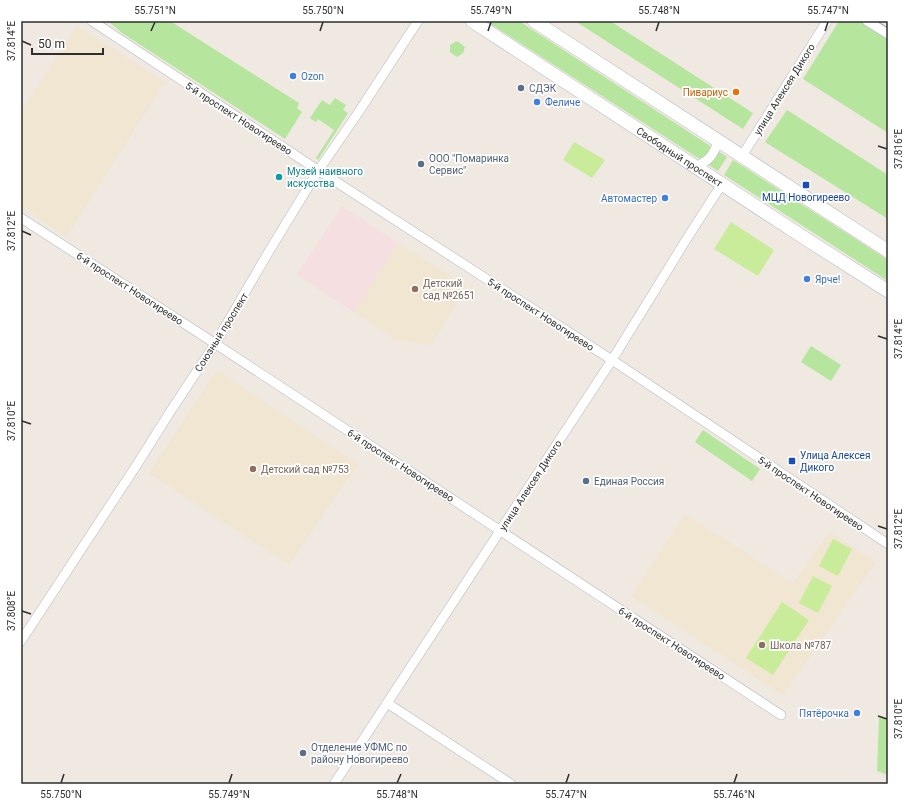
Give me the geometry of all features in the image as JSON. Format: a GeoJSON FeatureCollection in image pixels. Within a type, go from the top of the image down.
{"type":"FeatureCollection","features":[{"type":"Feature","properties":{"kind":"main road","name":"Свободный проспект"},"geometry":{"type":"LineString","coordinates":[[472,21],[696,168],[888,291]]}},
{"type":"Feature","properties":{"kind":"main road"},"geometry":{"type":"LineString","coordinates":[[534,21],[888,251]]}},
{"type":"Feature","properties":{"kind":"street","name":"5-й проспект Новогиреево"},"geometry":{"type":"LineString","coordinates":[[92,21],[318,171],[612,360],[888,544]]}},
{"type":"Feature","properties":{"kind":"street","name":"Союзный проспект"},"geometry":{"type":"LineString","coordinates":[[21,641],[215,344],[318,171],[354,120],[418,21]]}},
{"type":"Feature","properties":{"kind":"street","name":"улица Алексея Дикого"},"geometry":{"type":"LineString","coordinates":[[742,156],[827,21]]}},
{"type":"Feature","properties":{"kind":"street"},"geometry":{"type":"LineString","coordinates":[[867,21],[888,34]]}},
{"type":"Feature","properties":{"kind":"street"},"geometry":{"type":"LineString","coordinates":[[696,168],[708,161],[719,141]]}},
{"type":"Feature","properties":{"kind":"street","name":"улица Алексея Дикого"},"geometry":{"type":"LineString","coordinates":[[334,784],[612,360],[722,184]]}},
{"type":"Feature","properties":{"kind":"street","name":"6-й проспект Новогиреево"},"geometry":{"type":"LineString","coordinates":[[21,218],[781,715]]}},
{"type":"Feature","properties":{"kind":"street"},"geometry":{"type":"LineString","coordinates":[[387,703],[511,784]]}},
{"type":"Feature","properties":{"kind":"shaded area"},"geometry":{"type":"Polygon","coordinates":[[[77,26],[165,82],[66,237],[21,206],[21,111],[77,26]]]}},
{"type":"Feature","properties":{"kind":"shaded area"},"geometry":{"type":"Polygon","coordinates":[[[342,206],[398,243],[354,312],[297,275],[342,206]]]}},
{"type":"Feature","properties":{"kind":"shaded area"},"geometry":{"type":"Polygon","coordinates":[[[398,243],[467,286],[431,345],[398,341],[354,312],[398,243]]]}},
{"type":"Feature","properties":{"kind":"shaded area","name":"Детский сад №753"},"geometry":{"type":"Polygon","coordinates":[[[217,370],[358,464],[289,565],[149,473],[217,370]]]}},
{"type":"Feature","properties":{"kind":"shaded area","name":"Школа №787"},"geometry":{"type":"Polygon","coordinates":[[[685,514],[793,583],[830,532],[876,562],[783,695],[631,596],[685,514]]]}},
{"type":"Feature","properties":{"kind":"green space"},"geometry":{"type":"Polygon","coordinates":[[[108,21],[170,21],[299,103],[297,108],[302,112],[285,139],[122,33],[108,21]]]}},
{"type":"Feature","properties":{"kind":"green space"},"geometry":{"type":"Polygon","coordinates":[[[486,21],[519,21],[727,157],[718,171],[486,21]]]}},
{"type":"Feature","properties":{"kind":"green space"},"geometry":{"type":"Polygon","coordinates":[[[575,21],[610,21],[753,113],[743,129],[575,21]]]}},
{"type":"Feature","properties":{"kind":"green space"},"geometry":{"type":"Polygon","coordinates":[[[839,21],[861,21],[888,38],[888,133],[803,79],[839,21]]]}},
{"type":"Feature","properties":{"kind":"green space"},"geometry":{"type":"Polygon","coordinates":[[[457,41],[465,47],[463,53],[457,57],[450,52],[450,45],[457,41]]]}},
{"type":"Feature","properties":{"kind":"green space"},"geometry":{"type":"Polygon","coordinates":[[[335,98],[346,105],[343,110],[348,113],[318,160],[316,158],[334,130],[318,119],[316,122],[310,118],[322,100],[330,105],[335,98]]]}},
{"type":"Feature","properties":{"kind":"green space"},"geometry":{"type":"Polygon","coordinates":[[[787,110],[888,175],[888,219],[765,142],[787,110]]]}},
{"type":"Feature","properties":{"kind":"green space"},"geometry":{"type":"Polygon","coordinates":[[[574,142],[605,160],[592,178],[563,160],[574,142]]]}},
{"type":"Feature","properties":{"kind":"green space"},"geometry":{"type":"Polygon","coordinates":[[[733,160],[888,260],[888,281],[724,175],[733,160]]]}},
{"type":"Feature","properties":{"kind":"green space"},"geometry":{"type":"Polygon","coordinates":[[[731,222],[774,250],[758,276],[714,249],[731,222]]]}},
{"type":"Feature","properties":{"kind":"green space"},"geometry":{"type":"Polygon","coordinates":[[[811,346],[841,365],[831,381],[801,362],[811,346]]]}},
{"type":"Feature","properties":{"kind":"green space"},"geometry":{"type":"Polygon","coordinates":[[[703,430],[760,469],[752,481],[695,442],[703,430]]]}},
{"type":"Feature","properties":{"kind":"green space"},"geometry":{"type":"Polygon","coordinates":[[[833,539],[852,549],[838,576],[819,566],[833,539]]]}},
{"type":"Feature","properties":{"kind":"green space"},"geometry":{"type":"Polygon","coordinates":[[[813,576],[832,586],[818,613],[799,603],[813,576]]]}},
{"type":"Feature","properties":{"kind":"green space"},"geometry":{"type":"Polygon","coordinates":[[[782,602],[809,620],[773,675],[746,658],[782,602]]]}},
{"type":"Feature","properties":{"kind":"green space"},"geometry":{"type":"Polygon","coordinates":[[[879,718],[888,718],[888,775],[877,771],[879,718]]]}},
{"type":"Feature","properties":{"kind":"tram line"},"geometry":{"type":"LineString","coordinates":[[877,21],[888,28]]}},
{"type":"Feature","properties":{"kind":"place","name":"Ozon"},"geometry":{"type":"Point","coordinates":[293,76]}},
{"type":"Feature","properties":{"kind":"place","name":"СДЭК"},"geometry":{"type":"Point","coordinates":[521,88]}},
{"type":"Feature","properties":{"kind":"place","name":"Пивариус"},"geometry":{"type":"Point","coordinates":[736,92]}},
{"type":"Feature","properties":{"kind":"place","name":"Феличе"},"geometry":{"type":"Point","coordinates":[537,102]}},
{"type":"Feature","properties":{"kind":"place","name":"ООО \"Помаринка Сервис\""},"geometry":{"type":"Point","coordinates":[421,164]}},
{"type":"Feature","properties":{"kind":"place","name":"Музей наивного искусства"},"geometry":{"type":"Point","coordinates":[279,177]}},
{"type":"Feature","properties":{"kind":"place","name":"МЦД Новогиреево"},"geometry":{"type":"Point","coordinates":[806,185]}},
{"type":"Feature","properties":{"kind":"place","name":"Автомастер"},"geometry":{"type":"Point","coordinates":[665,198]}},
{"type":"Feature","properties":{"kind":"place","name":"Ярче!"},"geometry":{"type":"Point","coordinates":[807,279]}},
{"type":"Feature","properties":{"kind":"place","name":"Детский сад №2651"},"geometry":{"type":"Point","coordinates":[415,289]}},
{"type":"Feature","properties":{"kind":"place","name":"Улица Алексея Дикого"},"geometry":{"type":"Point","coordinates":[792,461]}},
{"type":"Feature","properties":{"kind":"place","name":"Детский сад №753"},"geometry":{"type":"Point","coordinates":[253,469]}},
{"type":"Feature","properties":{"kind":"place","name":"Единая Россия"},"geometry":{"type":"Point","coordinates":[586,481]}},
{"type":"Feature","properties":{"kind":"place","name":"Школа №787"},"geometry":{"type":"Point","coordinates":[762,645]}},
{"type":"Feature","properties":{"kind":"place","name":"Пятёрочка"},"geometry":{"type":"Point","coordinates":[857,713]}},
{"type":"Feature","properties":{"kind":"place","name":"Отделение УФМС по району Новогиреево"},"geometry":{"type":"Point","coordinates":[303,753]}}]}
